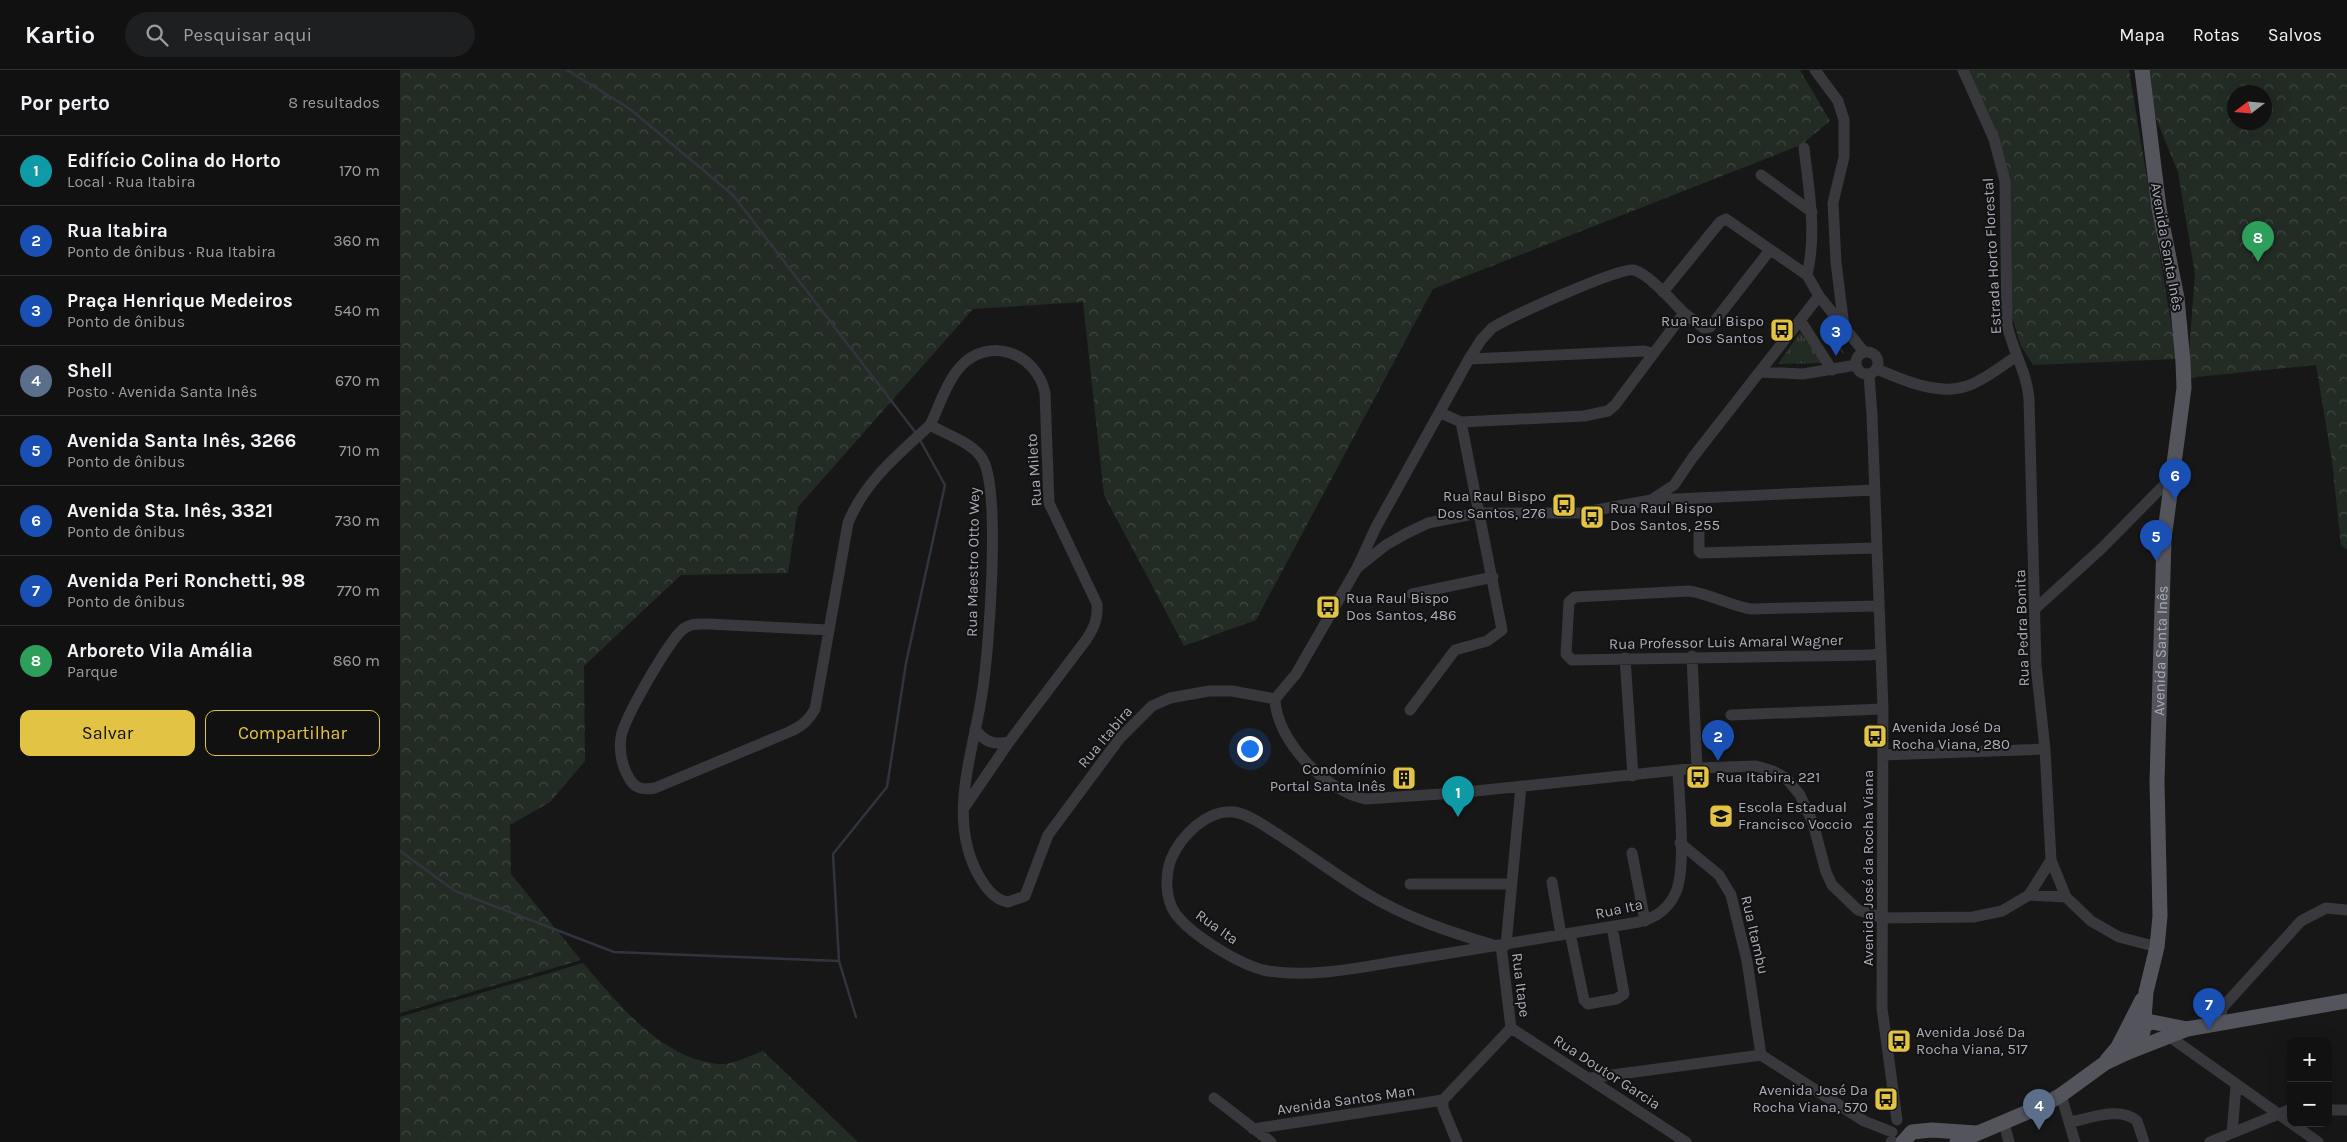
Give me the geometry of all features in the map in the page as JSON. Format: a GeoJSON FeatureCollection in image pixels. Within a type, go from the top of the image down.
{"type":"FeatureCollection","features":[{"type":"Feature","properties":{"kind":"main road","name":"Avenida Santa Inês"},"geometry":{"type":"LineString","coordinates":[[2140,1025],[2157,948],[2160,916],[2156,811],[2164,539],[2184,388],[2184,362],[2176,298],[2152,156],[2142,70]]}},
{"type":"Feature","properties":{"kind":"main road"},"geometry":{"type":"LineString","coordinates":[[2122,1050],[2170,1038],[2187,1029],[2347,1001]]}},
{"type":"Feature","properties":{"kind":"main road"},"geometry":{"type":"LineString","coordinates":[[1957,1142],[2004,1123],[2061,1095],[2122,1050],[2140,1025],[2152,1022],[2187,1029]]}},
{"type":"Feature","properties":{"kind":"main road"},"geometry":{"type":"LineString","coordinates":[[2140,1025],[2170,1038]]}},
{"type":"Feature","properties":{"kind":"main road"},"geometry":{"type":"LineString","coordinates":[[1904,1138],[1932,1130],[1976,1133]]}},
{"type":"Feature","properties":{"kind":"street"},"geometry":{"type":"LineString","coordinates":[[1815,70],[1838,101],[1844,120],[1845,152],[1834,195],[1832,213],[1844,327]]}},
{"type":"Feature","properties":{"kind":"street","name":"Estrada Horto Florestal"},"geometry":{"type":"LineString","coordinates":[[1963,70],[1994,139],[2005,181],[2008,324],[2017,356]]}},
{"type":"Feature","properties":{"kind":"street"},"geometry":{"type":"LineString","coordinates":[[1804,148],[1812,212],[1813,252],[1808,276]]}},
{"type":"Feature","properties":{"kind":"street"},"geometry":{"type":"LineString","coordinates":[[1761,175],[1812,212]]}},
{"type":"Feature","properties":{"kind":"street"},"geometry":{"type":"LineString","coordinates":[[1663,292],[1720,222],[1726,219],[1729,220],[1808,276],[1819,296],[1864,352],[1871,353],[1876,357],[1873,372]]}},
{"type":"Feature","properties":{"kind":"street"},"geometry":{"type":"LineString","coordinates":[[1770,250],[1710,328],[1704,328],[1684,313],[1663,292],[1635,270],[1618,273],[1500,323],[1486,333],[1376,526],[1357,568],[1296,674],[1275,699],[1276,712],[1281,725],[1315,773],[1333,787],[1352,797],[1372,800],[1633,776],[1697,768],[1756,766],[1773,771],[1786,778],[1808,809],[1832,885],[1858,910],[1883,918],[1988,915],[2002,911],[2029,894],[2051,860]]}},
{"type":"Feature","properties":{"kind":"street"},"geometry":{"type":"LineString","coordinates":[[1651,500],[1674,485],[1819,296]]}},
{"type":"Feature","properties":{"kind":"street"},"geometry":{"type":"LineString","coordinates":[[1441,414],[1460,422],[1584,416],[1608,411],[1615,405],[1684,313]]}},
{"type":"Feature","properties":{"kind":"street"},"geometry":{"type":"LineString","coordinates":[[1800,320],[1832,370]]}},
{"type":"Feature","properties":{"kind":"street","name":"Rua Mileto"},"geometry":{"type":"LineString","coordinates":[[930,425],[952,378],[960,366],[979,355],[1000,352],[1022,357],[1037,372],[1042,382],[1049,502],[1052,514],[1093,592],[1098,616],[1086,640],[1009,742],[963,810]]}},
{"type":"Feature","properties":{"kind":"street"},"geometry":{"type":"LineString","coordinates":[[1470,359],[1635,352],[1653,353]]}},
{"type":"Feature","properties":{"kind":"street"},"geometry":{"type":"LineString","coordinates":[[1864,352],[1857,357],[1856,365],[1862,374],[1873,372],[1928,386],[1958,388],[1978,381],[2017,356]]}},
{"type":"Feature","properties":{"kind":"street","name":"Rua Pedra Bonita"},"geometry":{"type":"LineString","coordinates":[[2017,356],[2026,378],[2029,399],[2036,665],[2045,749],[2051,860],[2066,897]]}},
{"type":"Feature","properties":{"kind":"street"},"geometry":{"type":"LineString","coordinates":[[1760,372],[1803,374],[1856,365]]}},
{"type":"Feature","properties":{"kind":"street","name":"Avenida José da Rocha Viana"},"geometry":{"type":"LineString","coordinates":[[1873,372],[1876,548],[1883,709],[1882,1008],[1897,1120]]}},
{"type":"Feature","properties":{"kind":"street"},"geometry":{"type":"LineString","coordinates":[[1410,710],[1455,650],[1487,640],[1502,630],[1493,577],[1460,422]]}},
{"type":"Feature","properties":{"kind":"street"},"geometry":{"type":"LineString","coordinates":[[829,630],[702,624],[688,626],[682,630],[663,656],[621,735],[622,760],[632,784],[640,789],[655,788],[802,726],[815,709],[829,630],[848,522],[864,490],[883,469],[930,425]]}},
{"type":"Feature","properties":{"kind":"street","name":"Rua Maestro Otto Wey"},"geometry":{"type":"LineString","coordinates":[[930,425],[976,450],[987,468],[990,483],[992,531],[989,621],[982,695],[965,781],[963,810],[970,857],[986,887],[995,896]]}},
{"type":"Feature","properties":{"kind":"street"},"geometry":{"type":"LineString","coordinates":[[2036,608],[2101,549],[2172,477]]}},
{"type":"Feature","properties":{"kind":"street"},"geometry":{"type":"LineString","coordinates":[[1357,568],[1386,545],[1406,533],[1428,523],[1478,513],[1580,513],[1651,500],[1875,490]]}},
{"type":"Feature","properties":{"kind":"street"},"geometry":{"type":"LineString","coordinates":[[1699,528],[1699,551],[1701,553],[1876,548]]}},
{"type":"Feature","properties":{"kind":"street"},"geometry":{"type":"LineString","coordinates":[[1412,594],[1493,577]]}},
{"type":"Feature","properties":{"kind":"street","name":"Rua Professor Luis Amaral Wagner"},"geometry":{"type":"LineString","coordinates":[[1878,606],[1751,609],[1734,606],[1708,594],[1684,590],[1578,596],[1572,598],[1569,602],[1566,654],[1572,660],[1880,653]]}},
{"type":"Feature","properties":{"kind":"street"},"geometry":{"type":"LineString","coordinates":[[1692,656],[1697,768]]}},
{"type":"Feature","properties":{"kind":"street"},"geometry":{"type":"LineString","coordinates":[[1625,658],[1633,776]]}},
{"type":"Feature","properties":{"kind":"street","name":"Rua Itabira"},"geometry":{"type":"LineString","coordinates":[[995,896],[1008,902],[1025,896],[1048,835],[1120,738],[1152,706],[1170,698],[1209,691],[1232,690],[1275,699]]}},
{"type":"Feature","properties":{"kind":"street"},"geometry":{"type":"LineString","coordinates":[[1732,715],[1883,709]]}},
{"type":"Feature","properties":{"kind":"street"},"geometry":{"type":"LineString","coordinates":[[974,729],[979,736],[990,742],[1009,742]]}},
{"type":"Feature","properties":{"kind":"street"},"geometry":{"type":"LineString","coordinates":[[1883,755],[2045,749]]}},
{"type":"Feature","properties":{"kind":"street","name":"Rua Ita"},"geometry":{"type":"LineString","coordinates":[[1501,945],[1423,923],[1402,913],[1362,891],[1257,822],[1234,812],[1212,816],[1194,827],[1177,849],[1169,865],[1168,891],[1172,908],[1181,919],[1234,958],[1264,970],[1288,972],[1343,971],[1501,945],[1612,926],[1644,920],[1657,915],[1675,894],[1680,873],[1678,770]]}},
{"type":"Feature","properties":{"kind":"street","name":"Rua Itape"},"geometry":{"type":"LineString","coordinates":[[1511,1028],[1501,945],[1511,884],[1521,786]]}},
{"type":"Feature","properties":{"kind":"street","name":"Rua Itambu"},"geometry":{"type":"LineString","coordinates":[[1680,843],[1719,875],[1731,895],[1747,961],[1761,1055]]}},
{"type":"Feature","properties":{"kind":"street"},"geometry":{"type":"LineString","coordinates":[[1632,854],[1644,920]]}},
{"type":"Feature","properties":{"kind":"street"},"geometry":{"type":"LineString","coordinates":[[1552,882],[1585,1002],[1588,1004],[1616,999],[1624,994],[1612,926]]}},
{"type":"Feature","properties":{"kind":"street"},"geometry":{"type":"LineString","coordinates":[[1410,884],[1511,884]]}},
{"type":"Feature","properties":{"kind":"street"},"geometry":{"type":"LineString","coordinates":[[2029,894],[2066,897],[2090,922],[2106,932],[2157,948]]}},
{"type":"Feature","properties":{"kind":"street"},"geometry":{"type":"LineString","coordinates":[[2220,1024],[2222,1008],[2301,921],[2326,908],[2347,910]]}},
{"type":"Feature","properties":{"kind":"street"},"geometry":{"type":"LineString","coordinates":[[1457,1142],[1443,1108],[1443,1100],[1511,1028]]}},
{"type":"Feature","properties":{"kind":"street","name":"Rua Doutor Garcia"},"geometry":{"type":"LineString","coordinates":[[1511,1028],[1686,1142]]}},
{"type":"Feature","properties":{"kind":"street"},"geometry":{"type":"LineString","coordinates":[[2170,1038],[2287,1120]]}},
{"type":"Feature","properties":{"kind":"street"},"geometry":{"type":"LineString","coordinates":[[1590,1078],[1761,1055],[1864,1121],[1904,1138]]}},
{"type":"Feature","properties":{"kind":"street"},"geometry":{"type":"LineString","coordinates":[[2232,1133],[2236,1086]]}},
{"type":"Feature","properties":{"kind":"street"},"geometry":{"type":"LineString","coordinates":[[2061,1095],[2076,1142]]}},
{"type":"Feature","properties":{"kind":"street"},"geometry":{"type":"LineString","coordinates":[[1214,1098],[1271,1142]]}},
{"type":"Feature","properties":{"kind":"street","name":"Avenida Santos Man"},"geometry":{"type":"LineString","coordinates":[[1252,1129],[1443,1100]]}},
{"type":"Feature","properties":{"kind":"street"},"geometry":{"type":"LineString","coordinates":[[2210,1142],[2287,1110]]}},
{"type":"Feature","properties":{"kind":"street"},"geometry":{"type":"LineString","coordinates":[[2332,1110],[2347,1110]]}},
{"type":"Feature","properties":{"kind":"street"},"geometry":{"type":"LineString","coordinates":[[2070,1122],[2110,1114],[2126,1114],[2137,1120],[2144,1142]]}},
{"type":"Feature","properties":{"kind":"street"},"geometry":{"type":"LineString","coordinates":[[1897,1120],[1904,1138]]}},
{"type":"Feature","properties":{"kind":"street"},"geometry":{"type":"LineString","coordinates":[[1897,1120],[1904,1138]]}},
{"type":"Feature","properties":{"kind":"street"},"geometry":{"type":"LineString","coordinates":[[2004,1123],[2009,1142]]}},
{"type":"Feature","properties":{"kind":"street"},"geometry":{"type":"LineString","coordinates":[[2297,1127],[2318,1142]]}},
{"type":"Feature","properties":{"kind":"green space"},"geometry":{"type":"Polygon","coordinates":[[[400,70],[1800,70],[1830,121],[1801,145],[1433,289],[1256,620],[1184,646],[1104,495],[1083,302],[973,309],[798,507],[788,573],[681,575],[584,666],[585,761],[550,802],[510,825],[511,874],[581,960],[400,1013],[400,70]]]}},
{"type":"Feature","properties":{"kind":"green space"},"geometry":{"type":"Polygon","coordinates":[[[1967,70],[2129,70],[2177,359],[2033,365],[2021,346],[2012,317],[2010,201],[1967,70]]]}},
{"type":"Feature","properties":{"kind":"green space"},"geometry":{"type":"Polygon","coordinates":[[[2147,70],[2347,70],[2347,550],[2341,545],[2332,461],[2316,365],[2187,378],[2195,274],[2178,172],[2152,109],[2147,70]]]}},
{"type":"Feature","properties":{"kind":"green space"},"geometry":{"type":"Polygon","coordinates":[[[1824,320],[1832,327],[1844,354],[1834,345],[1822,327],[1824,320]]]}},
{"type":"Feature","properties":{"kind":"green space"},"geometry":{"type":"Polygon","coordinates":[[[1801,333],[1822,363],[1778,364],[1799,334],[1801,333]]]}},
{"type":"Feature","properties":{"kind":"green space"},"geometry":{"type":"Polygon","coordinates":[[[583,963],[642,1027],[678,1052],[698,1060],[724,1064],[763,1051],[858,1142],[400,1142],[400,1017],[583,963]]]}},
{"type":"Feature","properties":{"kind":"waterway"},"geometry":{"type":"LineString","coordinates":[[567,70],[630,109],[733,195],[916,433]]}},
{"type":"Feature","properties":{"kind":"waterway"},"geometry":{"type":"LineString","coordinates":[[856,1017],[839,961],[833,854],[887,787],[906,663],[945,485],[920,440]]}},
{"type":"Feature","properties":{"kind":"waterway"},"geometry":{"type":"LineString","coordinates":[[400,851],[455,891],[614,952],[839,961]]}},
{"type":"Feature","properties":{"kind":"place","name":"Arboreto Vila Amália"},"geometry":{"type":"Point","coordinates":[2258,262]}},
{"type":"Feature","properties":{"kind":"place","name":"Rua Raul Bispo Dos Santos"},"geometry":{"type":"Point","coordinates":[1782,330]}},
{"type":"Feature","properties":{"kind":"place","name":"Praça Henrique Medeiros"},"geometry":{"type":"Point","coordinates":[1836,356]}},
{"type":"Feature","properties":{"kind":"place","name":"Avenida Sta. Inês, 3321"},"geometry":{"type":"Point","coordinates":[2175,500]}},
{"type":"Feature","properties":{"kind":"place","name":"Rua Raul Bispo Dos Santos, 276"},"geometry":{"type":"Point","coordinates":[1564,505]}},
{"type":"Feature","properties":{"kind":"place","name":"Rua Raul Bispo Dos Santos, 255"},"geometry":{"type":"Point","coordinates":[1592,517]}},
{"type":"Feature","properties":{"kind":"place","name":"Avenida Santa Inês, 3266"},"geometry":{"type":"Point","coordinates":[2156,561]}},
{"type":"Feature","properties":{"kind":"place","name":"Rua Raul Bispo Dos Santos, 486"},"geometry":{"type":"Point","coordinates":[1328,607]}},
{"type":"Feature","properties":{"kind":"place","name":"Avenida José Da Rocha Viana, 280"},"geometry":{"type":"Point","coordinates":[1875,736]}},
{"type":"Feature","properties":{"kind":"place","name":"Rua Itabira"},"geometry":{"type":"Point","coordinates":[1718,761]}},
{"type":"Feature","properties":{"kind":"place","name":"Rua Itabira, 221"},"geometry":{"type":"Point","coordinates":[1698,777]}},
{"type":"Feature","properties":{"kind":"place","name":"Condomínio Portal Santa Inês"},"geometry":{"type":"Point","coordinates":[1404,778]}},
{"type":"Feature","properties":{"kind":"place","name":"Escola Estadual Francisco Voccio"},"geometry":{"type":"Point","coordinates":[1721,816]}},
{"type":"Feature","properties":{"kind":"place","name":"Edifício Colina do Horto"},"geometry":{"type":"Point","coordinates":[1458,817]}},
{"type":"Feature","properties":{"kind":"place","name":"Avenida Peri Ronchetti, 98"},"geometry":{"type":"Point","coordinates":[2209,1029]}},
{"type":"Feature","properties":{"kind":"place","name":"Avenida José Da Rocha Viana, 517"},"geometry":{"type":"Point","coordinates":[1899,1041]}},
{"type":"Feature","properties":{"kind":"place","name":"Avenida José Da Rocha Viana, 570"},"geometry":{"type":"Point","coordinates":[1886,1099]}},
{"type":"Feature","properties":{"kind":"place","name":"Shell"},"geometry":{"type":"Point","coordinates":[2039,1130]}}]}
